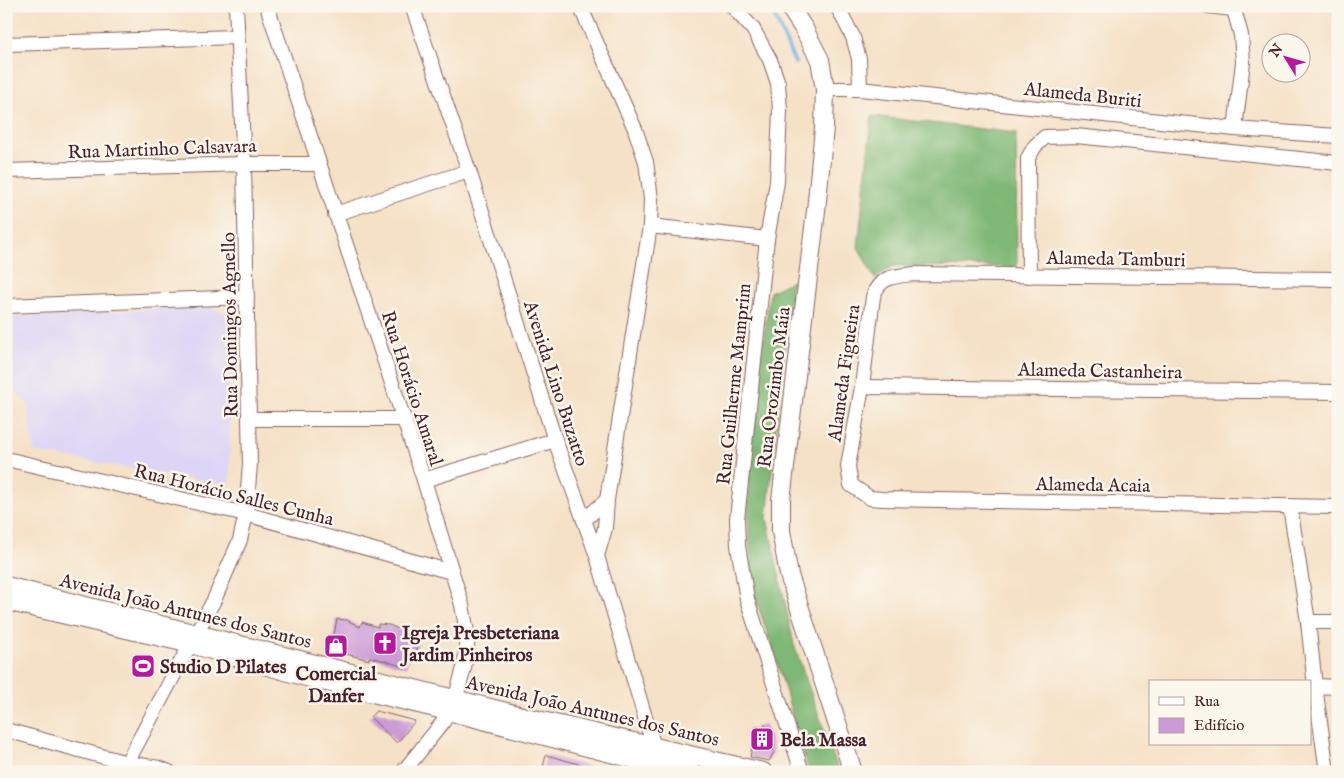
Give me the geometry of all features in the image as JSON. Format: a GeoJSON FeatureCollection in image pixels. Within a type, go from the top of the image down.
{"type":"FeatureCollection","features":[{"type":"Feature","properties":{"kind":"main road","name":"Rua Orozimbo Maia"},"geometry":{"type":"LineString","coordinates":[[789,6],[815,48],[820,60],[825,89],[823,146],[781,500],[781,531],[784,556],[797,604],[853,772]]}},
{"type":"Feature","properties":{"kind":"main road","name":"Avenida João Antunes dos Santos"},"geometry":{"type":"LineString","coordinates":[[6,586],[193,638],[310,678],[451,705],[763,772]]}},
{"type":"Feature","properties":{"kind":"main road","name":"Avenida João Antunes dos Santos"},"geometry":{"type":"LineString","coordinates":[[6,601],[193,638]]}},
{"type":"Feature","properties":{"kind":"main road","name":"Avenida João Antunes dos Santos"},"geometry":{"type":"LineString","coordinates":[[451,705],[662,769],[691,772]]}},
{"type":"Feature","properties":{"kind":"street","name":"Rua Domingos Agnello"},"geometry":{"type":"LineString","coordinates":[[125,767],[215,598],[240,540],[246,514],[250,464],[247,297],[244,164],[236,6]]}},
{"type":"Feature","properties":{"kind":"street","name":"Rua Horácio Amaral"},"geometry":{"type":"LineString","coordinates":[[267,6],[334,214],[405,419],[450,572],[462,605],[468,638],[464,668],[443,722],[410,769]]}},
{"type":"Feature","properties":{"kind":"street","name":"Avenida Lino Buzatto"},"geometry":{"type":"LineString","coordinates":[[412,6],[469,171],[555,440],[597,556],[652,747],[662,769]]}},
{"type":"Feature","properties":{"kind":"street"},"geometry":{"type":"LineString","coordinates":[[580,6],[635,130],[646,162],[651,199],[650,226],[607,500],[605,528],[597,556]]}},
{"type":"Feature","properties":{"kind":"street","name":"Rua Guilherme Mamprim"},"geometry":{"type":"LineString","coordinates":[[732,6],[753,29],[770,60],[778,83],[780,110],[777,182],[767,238],[737,519],[738,546],[747,599],[802,772]]}},
{"type":"Feature","properties":{"kind":"street"},"geometry":{"type":"LineString","coordinates":[[837,6],[852,37],[859,59],[860,89]]}},
{"type":"Feature","properties":{"kind":"street"},"geometry":{"type":"LineString","coordinates":[[1208,6],[1233,8],[1241,35],[1243,62],[1235,129]]}},
{"type":"Feature","properties":{"kind":"street"},"geometry":{"type":"LineString","coordinates":[[6,44],[237,37]]}},
{"type":"Feature","properties":{"kind":"street","name":"Alameda Buriti"},"geometry":{"type":"LineString","coordinates":[[825,89],[860,89],[1235,129],[1338,136]]}},
{"type":"Feature","properties":{"kind":"street"},"geometry":{"type":"LineString","coordinates":[[1030,276],[1028,158],[1035,146],[1045,137],[1076,136],[1338,163]]}},
{"type":"Feature","properties":{"kind":"street","name":"Rua Martinho Calsavara"},"geometry":{"type":"LineString","coordinates":[[6,171],[244,164],[318,164]]}},
{"type":"Feature","properties":{"kind":"street"},"geometry":{"type":"LineString","coordinates":[[334,214],[469,171]]}},
{"type":"Feature","properties":{"kind":"street"},"geometry":{"type":"LineString","coordinates":[[650,226],[767,238]]}},
{"type":"Feature","properties":{"kind":"street","name":"Alameda Tamburi"},"geometry":{"type":"LineString","coordinates":[[894,276],[914,274],[1338,279]]}},
{"type":"Feature","properties":{"kind":"street","name":"Alameda Figueira"},"geometry":{"type":"LineString","coordinates":[[852,485],[848,466],[862,387],[872,306],[876,288],[894,276]]}},
{"type":"Feature","properties":{"kind":"street"},"geometry":{"type":"LineString","coordinates":[[6,306],[247,297]]}},
{"type":"Feature","properties":{"kind":"street","name":"Alameda Castanheira"},"geometry":{"type":"LineString","coordinates":[[862,387],[1338,392]]}},
{"type":"Feature","properties":{"kind":"street"},"geometry":{"type":"LineString","coordinates":[[249,419],[405,419]]}},
{"type":"Feature","properties":{"kind":"street"},"geometry":{"type":"LineString","coordinates":[[424,480],[555,440]]}},
{"type":"Feature","properties":{"kind":"street","name":"Rua Horácio Salles Cunha"},"geometry":{"type":"LineString","coordinates":[[6,459],[246,514],[450,572]]}},
{"type":"Feature","properties":{"kind":"street","name":"Alameda Acaia"},"geometry":{"type":"LineString","coordinates":[[852,485],[870,498],[882,499],[1338,507]]}},
{"type":"Feature","properties":{"kind":"street"},"geometry":{"type":"LineString","coordinates":[[584,520],[607,500]]}},
{"type":"Feature","properties":{"kind":"street"},"geometry":{"type":"LineString","coordinates":[[1290,506],[1308,622],[1314,686],[1327,772]]}},
{"type":"Feature","properties":{"kind":"street"},"geometry":{"type":"LineString","coordinates":[[1308,622],[1338,622]]}},
{"type":"Feature","properties":{"kind":"street"},"geometry":{"type":"LineString","coordinates":[[1314,686],[1338,687]]}},
{"type":"Feature","properties":{"kind":"street"},"geometry":{"type":"LineString","coordinates":[[6,730],[125,767],[159,768],[169,772]]}},
{"type":"Feature","properties":{"kind":"shaded area"},"geometry":{"type":"Polygon","coordinates":[[[206,306],[228,314],[230,326],[230,485],[34,452],[28,404],[6,382],[6,318],[206,306]]]}},
{"type":"Feature","properties":{"kind":"green space"},"geometry":{"type":"Polygon","coordinates":[[[872,116],[1016,133],[1017,267],[893,266],[875,279],[858,247],[872,116]]]}},
{"type":"Feature","properties":{"kind":"green space"},"geometry":{"type":"Polygon","coordinates":[[[792,281],[767,518],[794,645],[839,772],[809,772],[775,655],[752,588],[748,516],[750,442],[770,292],[792,281]]]}},
{"type":"Feature","properties":{"kind":"building"},"geometry":{"type":"Polygon","coordinates":[[[337,619],[347,620],[360,627],[362,622],[378,627],[378,624],[389,625],[401,630],[419,633],[416,655],[410,654],[406,668],[386,661],[369,657],[369,660],[331,650],[337,619]]]}},
{"type":"Feature","properties":{"kind":"building"},"geometry":{"type":"Polygon","coordinates":[[[376,711],[415,721],[397,743],[370,717],[376,711]]]}},
{"type":"Feature","properties":{"kind":"building","name":"Bela Massa"},"geometry":{"type":"Polygon","coordinates":[[[765,725],[774,752],[769,761],[750,757],[756,727],[765,725]]]}},
{"type":"Feature","properties":{"kind":"building"},"geometry":{"type":"Polygon","coordinates":[[[546,755],[597,769],[597,772],[542,772],[546,755]]]}},
{"type":"Feature","properties":{"kind":"waterway"},"geometry":{"type":"LineString","coordinates":[[765,6],[775,17],[795,63]]}},
{"type":"Feature","properties":{"kind":"place","name":"Igreja Presbeteriana Jardim Pinheiros"},"geometry":{"type":"Point","coordinates":[385,643]}},
{"type":"Feature","properties":{"kind":"place","name":"Comercial Danfer"},"geometry":{"type":"Point","coordinates":[336,646]}},
{"type":"Feature","properties":{"kind":"place","name":"Studio D Pilates"},"geometry":{"type":"Point","coordinates":[143,666]}},
{"type":"Feature","properties":{"kind":"place","name":"Bela Massa"},"geometry":{"type":"Point","coordinates":[762,739]}}]}
